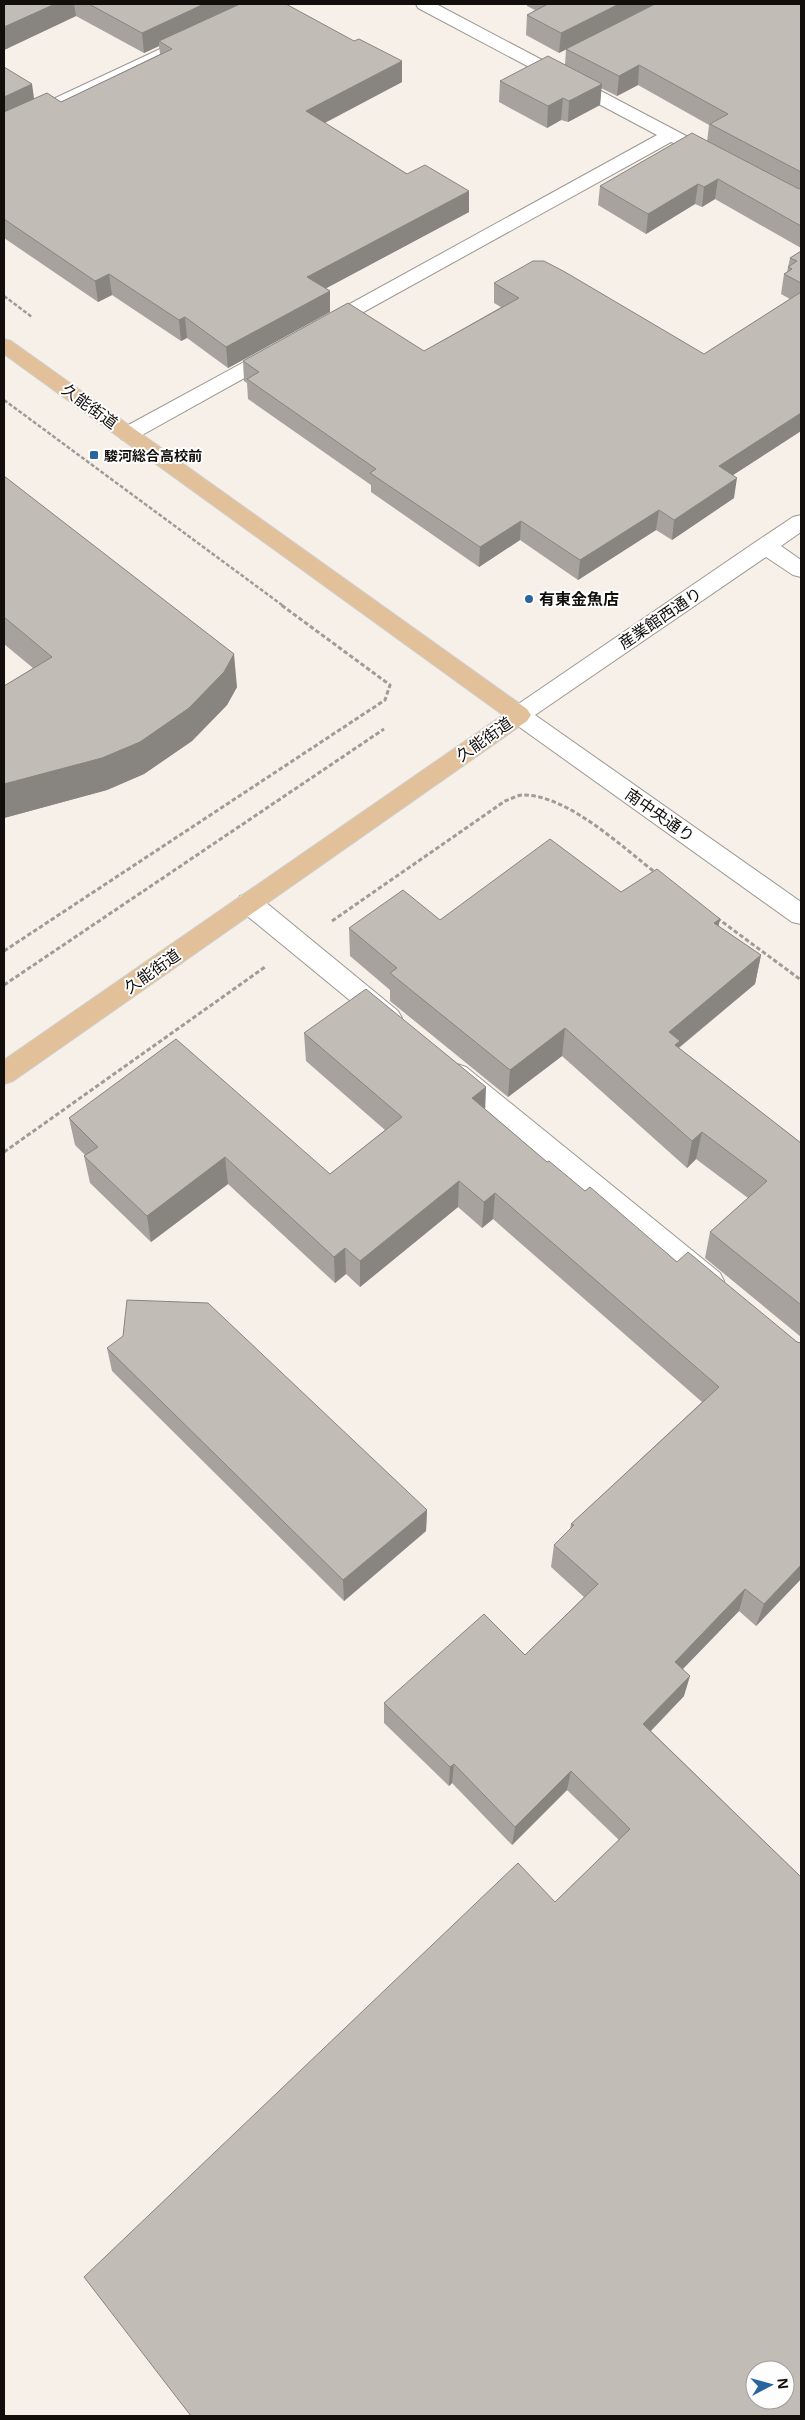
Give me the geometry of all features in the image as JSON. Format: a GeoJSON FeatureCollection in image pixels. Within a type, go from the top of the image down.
{"type":"FeatureCollection","features":[{"type":"Feature","properties":{"kind":"main road","name":"久能街道"},"geometry":{"type":"LineString","coordinates":[[4,345],[519,715],[4,1074]]}},
{"type":"Feature","properties":{"kind":"street"},"geometry":{"type":"LineString","coordinates":[[424,4],[697,149]]}},
{"type":"Feature","properties":{"kind":"street"},"geometry":{"type":"LineString","coordinates":[[4,129],[205,33]]}},
{"type":"Feature","properties":{"kind":"street"},"geometry":{"type":"LineString","coordinates":[[547,68],[564,60]]}},
{"type":"Feature","properties":{"kind":"street"},"geometry":{"type":"LineString","coordinates":[[312,333],[671,135]]}},
{"type":"Feature","properties":{"kind":"street"},"geometry":{"type":"LineString","coordinates":[[128,434],[294,342]]}},
{"type":"Feature","properties":{"kind":"street","name":"産業館西通り"},"geometry":{"type":"LineString","coordinates":[[519,715],[801,522]]}},
{"type":"Feature","properties":{"kind":"street"},"geometry":{"type":"LineString","coordinates":[[765,546],[801,570]]}},
{"type":"Feature","properties":{"kind":"street","name":"南中央通り"},"geometry":{"type":"LineString","coordinates":[[519,715],[801,916]]}},
{"type":"Feature","properties":{"kind":"street"},"geometry":{"type":"LineString","coordinates":[[249,903],[407,1033]]}},
{"type":"Feature","properties":{"kind":"street"},"geometry":{"type":"LineString","coordinates":[[438,1058],[732,1299]]}},
{"type":"Feature","properties":{"kind":"path"},"geometry":{"type":"LineString","coordinates":[[4,400],[390,685],[385,700],[4,951]]}},
{"type":"Feature","properties":{"kind":"path"},"geometry":{"type":"LineString","coordinates":[[4,985],[384,729]]}},
{"type":"Feature","properties":{"kind":"path"},"geometry":{"type":"LineString","coordinates":[[4,1152],[505,801],[522,795],[538,796],[560,803],[660,877]]}},
{"type":"Feature","properties":{"kind":"path"},"geometry":{"type":"LineString","coordinates":[[715,917],[801,980]]}},
{"type":"Feature","properties":{"kind":"building"},"geometry":{"type":"Polygon","coordinates":[[[4,4],[55,4],[4,27],[4,4]]]}},
{"type":"Feature","properties":{"kind":"building"},"geometry":{"type":"Polygon","coordinates":[[[89,4],[204,4],[142,33],[89,4]]]}},
{"type":"Feature","properties":{"kind":"building"},"geometry":{"type":"Polygon","coordinates":[[[240,4],[286,4],[354,41],[359,39],[402,61],[306,111],[407,174],[425,165],[469,191],[307,277],[330,291],[226,347],[185,317],[179,320],[109,274],[95,281],[4,219],[4,112],[47,93],[61,102],[172,49],[159,41],[240,4]]]}},
{"type":"Feature","properties":{"kind":"building"},"geometry":{"type":"Polygon","coordinates":[[[548,4],[619,4],[561,33],[527,15],[548,4]]]}},
{"type":"Feature","properties":{"kind":"building"},"geometry":{"type":"Polygon","coordinates":[[[655,4],[801,4],[801,172],[710,124],[728,114],[639,65],[619,76],[566,49],[655,4]]]}},
{"type":"Feature","properties":{"kind":"building"},"geometry":{"type":"Polygon","coordinates":[[[548,56],[602,84],[569,101],[563,98],[548,106],[500,81],[548,56]]]}},
{"type":"Feature","properties":{"kind":"building"},"geometry":{"type":"Polygon","coordinates":[[[4,67],[32,84],[4,97],[4,67]]]}},
{"type":"Feature","properties":{"kind":"building"},"geometry":{"type":"Polygon","coordinates":[[[692,133],[801,189],[801,226],[718,179],[704,187],[698,184],[648,214],[600,186],[692,133]]]}},
{"type":"Feature","properties":{"kind":"building"},"geometry":{"type":"Polygon","coordinates":[[[801,251],[801,283],[784,274],[792,269],[788,267],[797,261],[790,258],[801,251]]]}},
{"type":"Feature","properties":{"kind":"building"},"geometry":{"type":"Polygon","coordinates":[[[533,261],[544,261],[565,272],[704,354],[801,292],[801,413],[719,466],[737,478],[674,520],[659,510],[580,560],[521,521],[480,547],[370,473],[376,469],[247,379],[259,372],[243,361],[348,303],[424,351],[519,298],[494,283],[533,261]]]}},
{"type":"Feature","properties":{"kind":"building"},"geometry":{"type":"Polygon","coordinates":[[[4,476],[234,654],[224,672],[189,708],[140,742],[102,758],[4,784],[4,686],[52,657],[4,617],[4,476]]]}},
{"type":"Feature","properties":{"kind":"building"},"geometry":{"type":"Polygon","coordinates":[[[550,839],[621,892],[657,869],[720,919],[714,923],[761,955],[669,1032],[680,1041],[675,1045],[801,1143],[801,1305],[710,1232],[767,1181],[702,1132],[692,1141],[565,1028],[510,1070],[390,973],[397,968],[349,928],[403,890],[440,920],[550,839]]]}},
{"type":"Feature","properties":{"kind":"building"},"geometry":{"type":"Polygon","coordinates":[[[366,989],[486,1087],[472,1098],[547,1162],[549,1161],[585,1191],[590,1187],[677,1262],[688,1252],[797,1342],[801,1343],[801,1565],[764,1604],[745,1589],[675,1662],[690,1676],[643,1724],[801,1877],[801,2416],[191,2416],[84,2277],[518,1863],[555,1902],[630,1829],[571,1771],[515,1827],[454,1764],[450,1767],[384,1703],[484,1614],[525,1655],[598,1584],[554,1545],[574,1525],[571,1524],[719,1387],[495,1193],[484,1202],[459,1181],[360,1261],[345,1248],[334,1257],[225,1157],[147,1216],[84,1156],[98,1147],[69,1118],[176,1039],[330,1174],[402,1117],[304,1033],[366,989]]]}},
{"type":"Feature","properties":{"kind":"building"},"geometry":{"type":"Polygon","coordinates":[[[127,1300],[208,1303],[427,1510],[343,1580],[107,1348],[123,1336],[127,1300]]]}},
{"type":"Feature","properties":{"kind":"place","name":"駿河総合高校前"},"geometry":{"type":"Point","coordinates":[94,455]}},
{"type":"Feature","properties":{"kind":"place","name":"有東金魚店"},"geometry":{"type":"Point","coordinates":[529,599]}}]}
